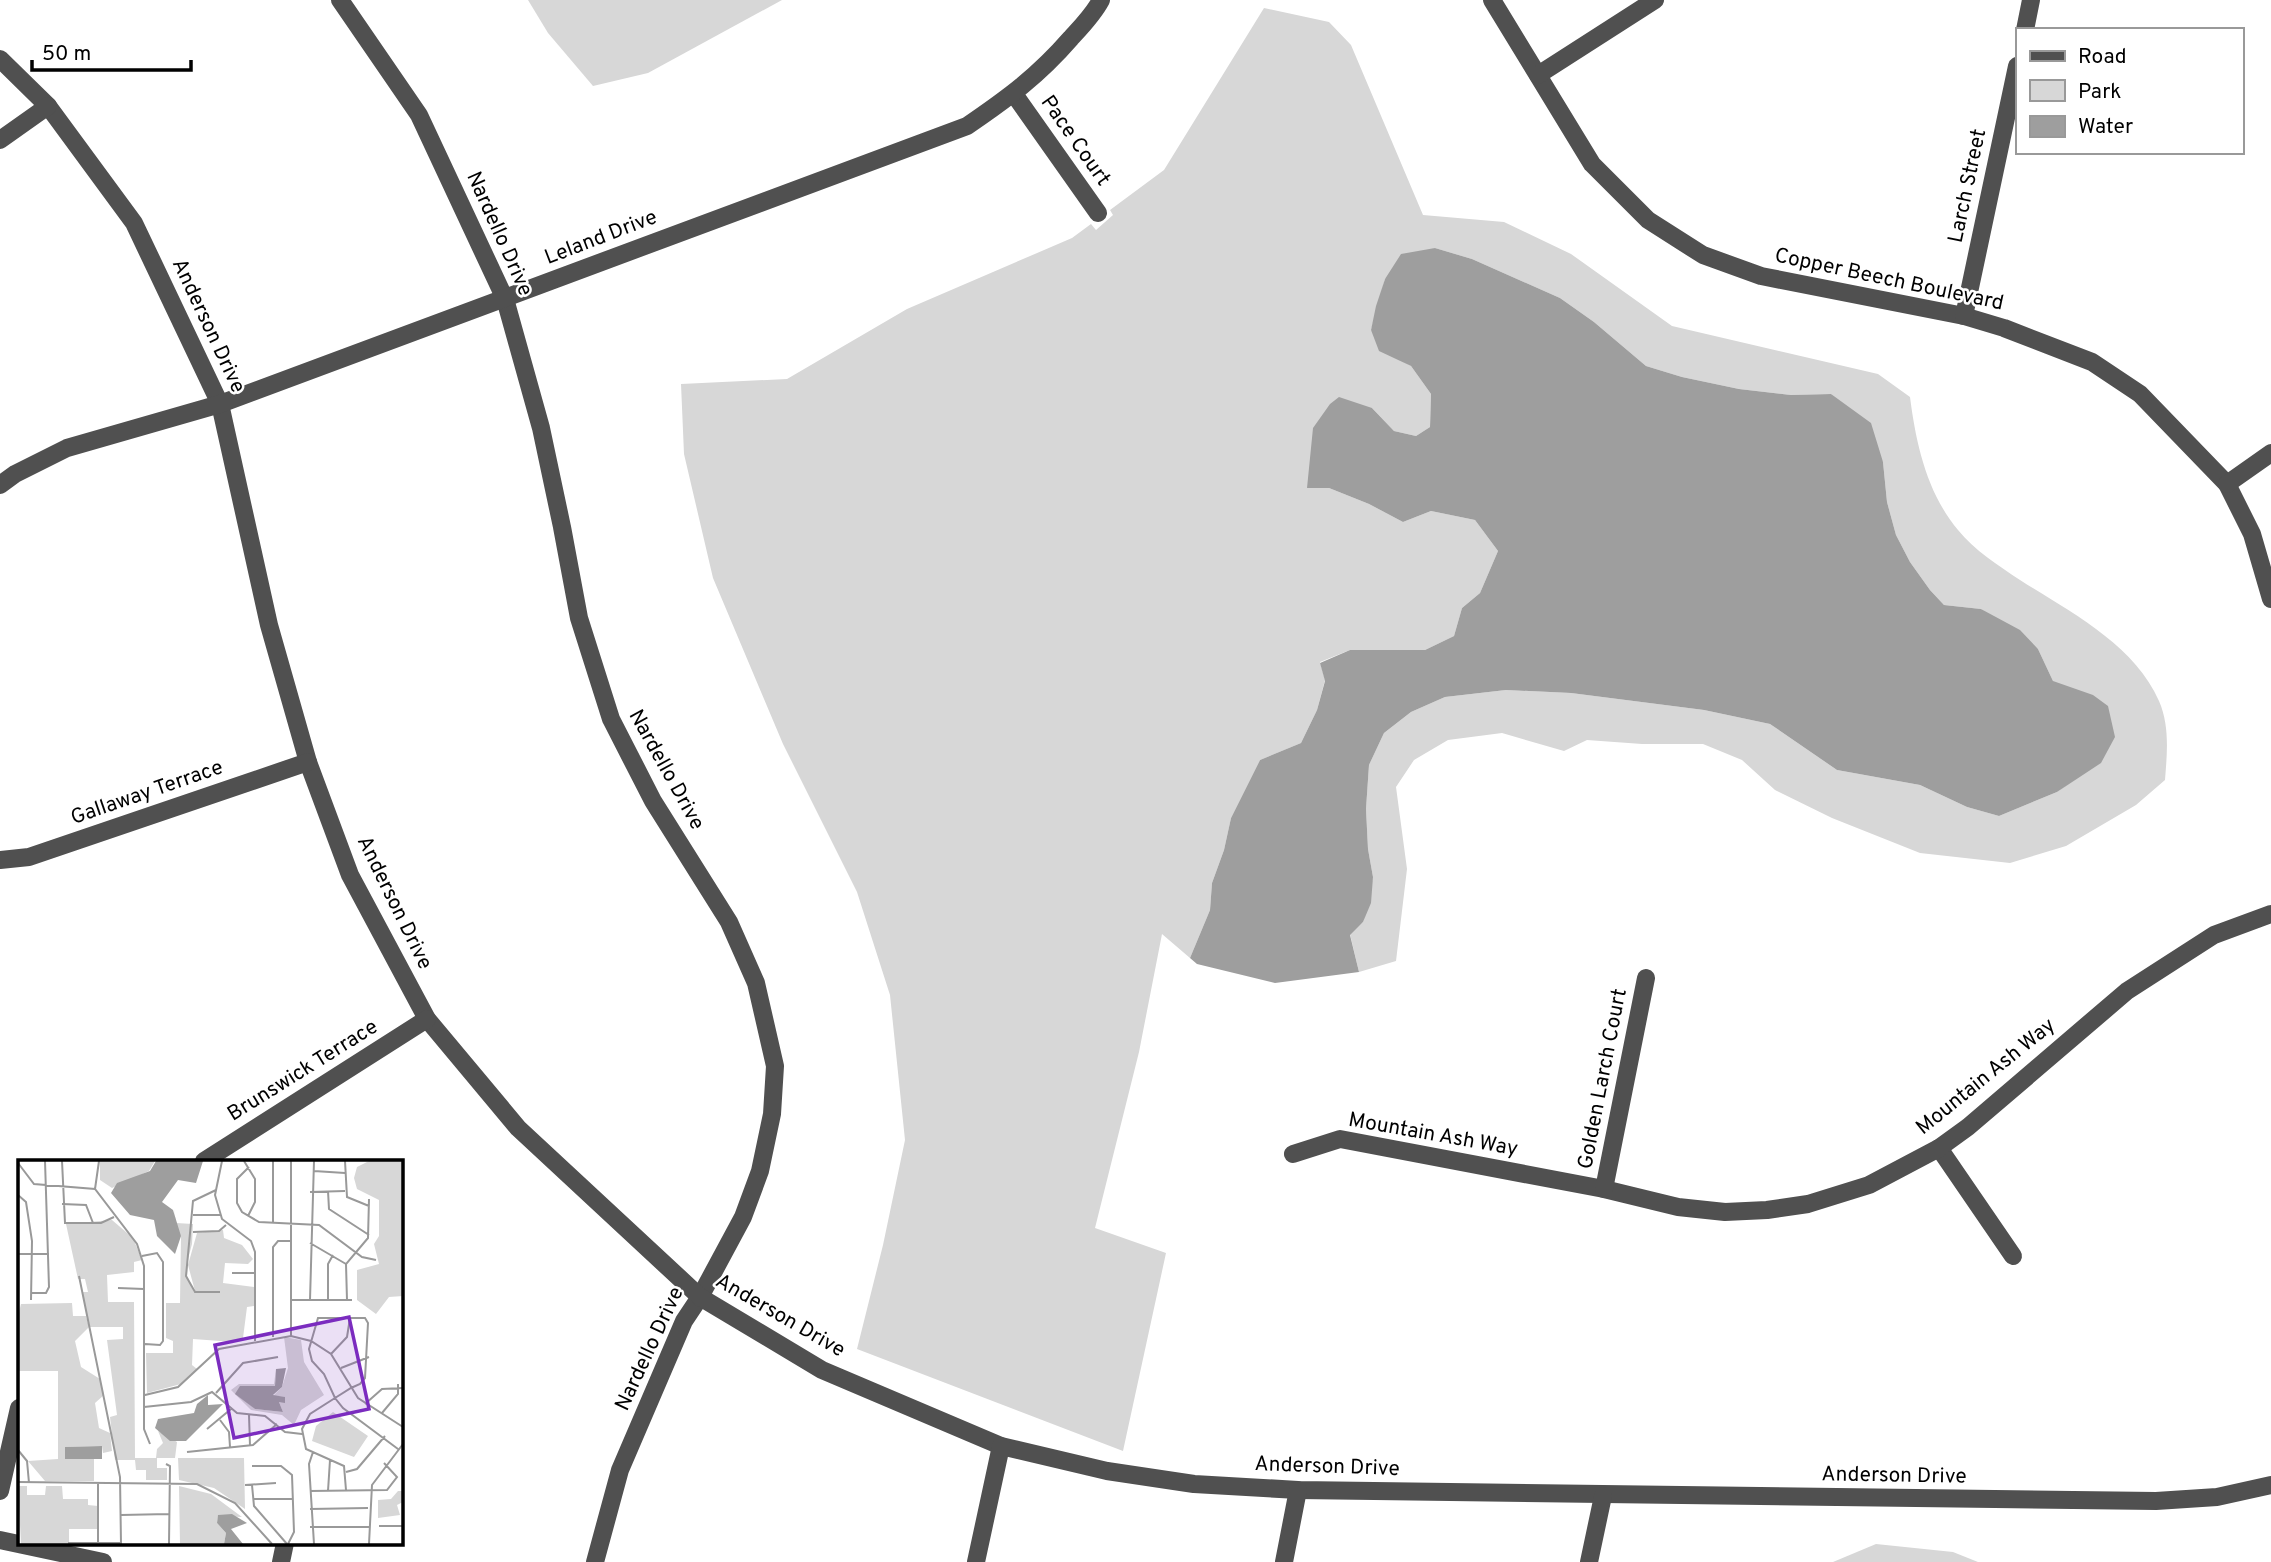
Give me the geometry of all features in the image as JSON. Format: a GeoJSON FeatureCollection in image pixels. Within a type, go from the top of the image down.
{"type":"FeatureCollection","features":[{"type":"Feature","properties":{"kind":"street","name":"Nardello Drive"},"geometry":{"type":"LineString","coordinates":[[340,0],[419,115],[505,299],[541,428],[579,618],[611,719],[653,801],[729,922],[756,983],[775,1066],[772,1114],[760,1171],[743,1217],[684,1321],[620,1471],[595,1562]]}},
{"type":"Feature","properties":{"kind":"street","name":"Leland Drive"},"geometry":{"type":"LineString","coordinates":[[0,485],[15,474],[66,448],[220,404],[967,126],[1014,94],[1047,65],[1095,11],[1101,0]]}},
{"type":"Feature","properties":{"kind":"street","name":"Copper Beech Boulevard"},"geometry":{"type":"LineString","coordinates":[[1492,0],[1592,164],[1648,220],[1703,255],[1761,276],[1964,316],[2015,331],[2092,362],[2140,394],[2227,484],[2252,534],[2271,599]]}},
{"type":"Feature","properties":{"kind":"street"},"geometry":{"type":"LineString","coordinates":[[1538,75],[1655,0]]}},
{"type":"Feature","properties":{"kind":"street"},"geometry":{"type":"LineString","coordinates":[[2025,28],[2031,0]]}},
{"type":"Feature","properties":{"kind":"street","name":"Anderson Drive"},"geometry":{"type":"LineString","coordinates":[[0,59],[48,106],[135,223],[220,404],[270,625],[308,762],[350,875],[427,1019],[518,1128],[700,1297],[822,1370],[1001,1446],[1107,1471],[1194,1484],[1298,1490],[1603,1496],[2156,1502],[2217,1497],[2271,1485]]}},
{"type":"Feature","properties":{"kind":"street","name":"Larch Street"},"geometry":{"type":"LineString","coordinates":[[1964,316],[2016,71]]}},
{"type":"Feature","properties":{"kind":"street","name":"Pace Court"},"geometry":{"type":"LineString","coordinates":[[1014,94],[1098,214]]}},
{"type":"Feature","properties":{"kind":"street"},"geometry":{"type":"LineString","coordinates":[[0,140],[48,106]]}},
{"type":"Feature","properties":{"kind":"street"},"geometry":{"type":"LineString","coordinates":[[2227,484],[2271,453]]}},
{"type":"Feature","properties":{"kind":"street","name":"Gallaway Terrace"},"geometry":{"type":"LineString","coordinates":[[0,860],[29,857],[308,762]]}},
{"type":"Feature","properties":{"kind":"street","name":"Mountain Ash Way"},"geometry":{"type":"LineString","coordinates":[[1293,1154],[1340,1139],[1604,1189],[1678,1207],[1726,1212],[1808,1205],[1869,1185],[1939,1148],[1968,1127],[2127,991],[2214,935],[2271,914]]}},
{"type":"Feature","properties":{"kind":"street","name":"Golden Larch Court"},"geometry":{"type":"LineString","coordinates":[[1604,1189],[1646,978]]}},
{"type":"Feature","properties":{"kind":"street","name":"Brunswick Terrace"},"geometry":{"type":"LineString","coordinates":[[206,1160],[427,1019]]}},
{"type":"Feature","properties":{"kind":"street"},"geometry":{"type":"LineString","coordinates":[[1939,1148],[2013,1256]]}},
{"type":"Feature","properties":{"kind":"street"},"geometry":{"type":"LineString","coordinates":[[0,1491],[18,1412]]}},
{"type":"Feature","properties":{"kind":"street"},"geometry":{"type":"LineString","coordinates":[[976,1562],[1001,1446]]}},
{"type":"Feature","properties":{"kind":"street"},"geometry":{"type":"LineString","coordinates":[[1284,1562],[1298,1490]]}},
{"type":"Feature","properties":{"kind":"street"},"geometry":{"type":"LineString","coordinates":[[1588,1562],[1603,1496]]}},
{"type":"Feature","properties":{"kind":"street"},"geometry":{"type":"LineString","coordinates":[[0,1539],[18,1543]]}},
{"type":"Feature","properties":{"kind":"street"},"geometry":{"type":"LineString","coordinates":[[22,1544],[103,1562]]}},
{"type":"Feature","properties":{"kind":"street"},"geometry":{"type":"LineString","coordinates":[[281,1562],[285,1544]]}},
{"type":"Feature","properties":{"kind":"green space"},"geometry":{"type":"Polygon","coordinates":[[[528,0],[782,0],[648,73],[593,86],[548,33],[528,0]]]}},
{"type":"Feature","properties":{"kind":"green space"},"geometry":{"type":"Polygon","coordinates":[[[1264,8],[1329,22],[1351,45],[1423,215],[1504,222],[1571,254],[1672,326],[1878,374],[1910,397],[1916,432],[1931,484],[1947,516],[1958,530],[1995,563],[2099,631],[2134,663],[2148,681],[2165,720],[2165,780],[2136,805],[2066,846],[2010,863],[1920,853],[1832,818],[1775,790],[1742,760],[1703,744],[1642,744],[1587,740],[1564,751],[1502,733],[1448,740],[1414,760],[1396,787],[1407,869],[1396,961],[1359,972],[1350,934],[1363,922],[1373,877],[1368,849],[1366,809],[1369,765],[1384,733],[1411,712],[1445,697],[1506,690],[1571,693],[1704,710],[1770,724],[1837,770],[1920,785],[1967,807],[1999,816],[2057,792],[2078,777],[2053,681],[2038,649],[1981,609],[1944,605],[1930,590],[1910,562],[1896,535],[1887,502],[1883,462],[1831,394],[1791,395],[1739,389],[1646,366],[1594,322],[1560,298],[1472,259],[1435,248],[1385,279],[1371,330],[1396,358],[1411,366],[1431,394],[1430,427],[1416,436],[1394,431],[1372,408],[1307,488],[1329,488],[1369,504],[1403,522],[1431,511],[1475,520],[1498,551],[1480,593],[1462,608],[1454,636],[1425,650],[1350,650],[1320,662],[1325,680],[1317,710],[1301,743],[1260,760],[1231,818],[1224,850],[1212,883],[1210,910],[1190,958],[1162,934],[1139,1052],[1095,1228],[1166,1253],[1123,1451],[857,1349],[905,1140],[890,995],[857,892],[783,744],[713,578],[684,454],[681,384],[787,379],[907,309],[1072,238],[1091,224],[1096,230],[1113,215],[1110,210],[1164,170],[1264,8]]]}},
{"type":"Feature","properties":{"kind":"green space"},"geometry":{"type":"Polygon","coordinates":[[[1876,1544],[1953,1552],[1978,1562],[1833,1562],[1876,1544]]]}},
{"type":"Feature","properties":{"kind":"water"},"geometry":{"type":"Polygon","coordinates":[[[1435,248],[1472,259],[1560,298],[1594,322],[1646,366],[1739,389],[1791,395],[1831,394],[1871,423],[1883,462],[1887,502],[1896,535],[1910,562],[1944,605],[1981,609],[2020,630],[2038,649],[2053,681],[2093,695],[2108,706],[2115,737],[2101,763],[2057,792],[1999,816],[1967,807],[1920,785],[1837,770],[1770,724],[1704,710],[1571,693],[1506,690],[1445,697],[1411,712],[1384,733],[1369,765],[1366,809],[1368,849],[1373,877],[1371,903],[1363,922],[1350,935],[1359,972],[1275,983],[1197,964],[1190,958],[1210,910],[1212,883],[1224,850],[1231,818],[1260,760],[1301,743],[1317,710],[1325,681],[1320,663],[1350,650],[1425,650],[1454,636],[1462,608],[1480,593],[1498,551],[1475,520],[1431,511],[1403,522],[1369,504],[1329,488],[1307,488],[1313,428],[1330,404],[1339,397],[1372,408],[1394,431],[1416,436],[1430,427],[1431,394],[1411,366],[1379,351],[1371,330],[1385,279],[1401,254],[1435,248]]]}}]}
